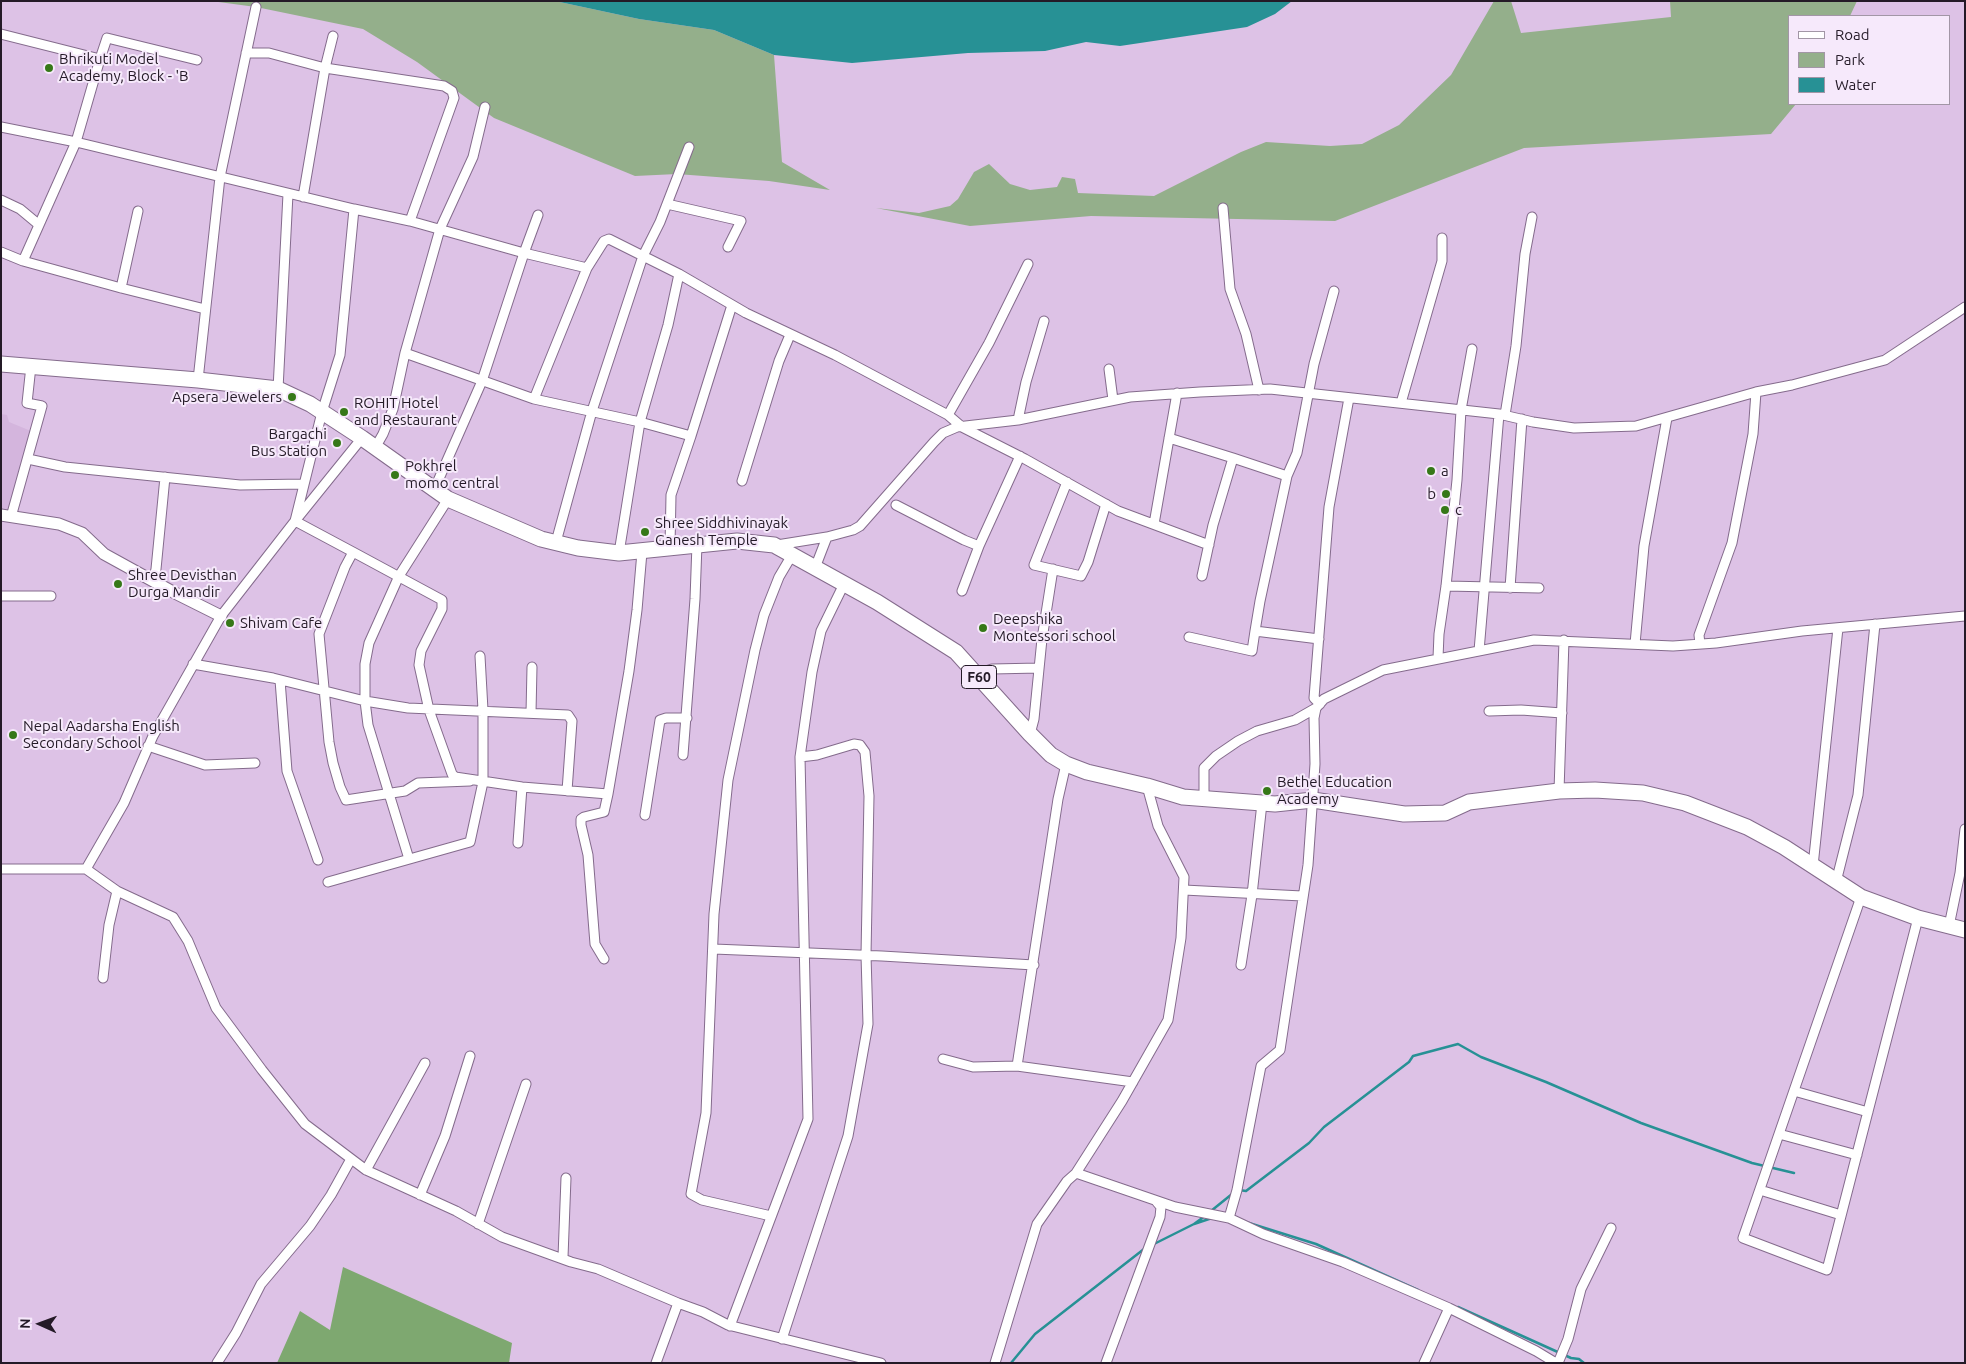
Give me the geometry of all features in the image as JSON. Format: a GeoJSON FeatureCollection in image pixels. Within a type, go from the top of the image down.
{"type":"FeatureCollection","features":[{"type":"Feature","properties":{"kind":"main road","name":"F60"},"geometry":{"type":"LineString","coordinates":[[1,364],[198,380],[278,389],[310,404],[448,499],[541,539],[578,548],[620,553],[737,541],[774,545],[844,584],[956,652],[1051,755],[1066,764],[1087,772],[1148,786],[1183,797],[1275,804],[1313,800],[1404,814],[1445,813],[1469,802],[1559,791],[1595,790],[1643,793],[1685,803],[1747,827],[1784,847],[1861,897],[1918,918],[1965,930]]}},
{"type":"Feature","properties":{"kind":"street"},"geometry":{"type":"LineString","coordinates":[[198,380],[220,177],[256,7]]}},
{"type":"Feature","properties":{"kind":"street"},"geometry":{"type":"LineString","coordinates":[[1,34],[100,59]]}},
{"type":"Feature","properties":{"kind":"street"},"geometry":{"type":"LineString","coordinates":[[303,197],[325,68],[333,36]]}},
{"type":"Feature","properties":{"kind":"street"},"geometry":{"type":"LineString","coordinates":[[23,261],[76,142],[107,38],[197,60]]}},
{"type":"Feature","properties":{"kind":"street"},"geometry":{"type":"LineString","coordinates":[[246,53],[269,53],[325,68],[444,86],[452,91],[454,98],[410,221]]}},
{"type":"Feature","properties":{"kind":"street"},"geometry":{"type":"LineString","coordinates":[[375,448],[393,409],[405,353],[440,229],[473,158],[485,107]]}},
{"type":"Feature","properties":{"kind":"street"},"geometry":{"type":"LineString","coordinates":[[1,127],[76,142],[288,194],[410,221],[524,253],[587,268]]}},
{"type":"Feature","properties":{"kind":"street"},"geometry":{"type":"LineString","coordinates":[[556,542],[592,411],[643,256],[667,204],[689,147]]}},
{"type":"Feature","properties":{"kind":"street"},"geometry":{"type":"LineString","coordinates":[[278,389],[288,194]]}},
{"type":"Feature","properties":{"kind":"street"},"geometry":{"type":"LineString","coordinates":[[1,200],[20,209],[38,224]]}},
{"type":"Feature","properties":{"kind":"street"},"geometry":{"type":"LineString","coordinates":[[667,204],[740,221],[728,248]]}},
{"type":"Feature","properties":{"kind":"street"},"geometry":{"type":"LineString","coordinates":[[1223,208],[1230,289],[1246,334],[1259,390]]}},
{"type":"Feature","properties":{"kind":"street"},"geometry":{"type":"LineString","coordinates":[[295,521],[322,412],[340,355],[354,209]]}},
{"type":"Feature","properties":{"kind":"street"},"geometry":{"type":"LineString","coordinates":[[121,288],[138,210]]}},
{"type":"Feature","properties":{"kind":"street"},"geometry":{"type":"LineString","coordinates":[[434,490],[482,381],[538,215]]}},
{"type":"Feature","properties":{"kind":"street"},"geometry":{"type":"LineString","coordinates":[[1479,651],[1502,414],[1516,346],[1525,254],[1532,217]]}},
{"type":"Feature","properties":{"kind":"street"},"geometry":{"type":"LineString","coordinates":[[1401,403],[1442,261],[1442,238]]}},
{"type":"Feature","properties":{"kind":"street"},"geometry":{"type":"LineString","coordinates":[[534,399],[587,268],[604,241],[609,239],[679,274],[732,306],[835,355],[948,415],[962,427],[1020,456],[1106,504],[1209,546]]}},
{"type":"Feature","properties":{"kind":"street"},"geometry":{"type":"LineString","coordinates":[[1,252],[23,261],[205,309]]}},
{"type":"Feature","properties":{"kind":"street"},"geometry":{"type":"LineString","coordinates":[[948,415],[988,343],[1028,264]]}},
{"type":"Feature","properties":{"kind":"street"},"geometry":{"type":"LineString","coordinates":[[620,553],[640,422],[668,325],[679,274]]}},
{"type":"Feature","properties":{"kind":"street"},"geometry":{"type":"LineString","coordinates":[[1189,637],[1252,651],[1260,601],[1287,476],[1297,453],[1314,364],[1334,291]]}},
{"type":"Feature","properties":{"kind":"street"},"geometry":{"type":"LineString","coordinates":[[670,547],[672,495],[732,306]]}},
{"type":"Feature","properties":{"kind":"street"},"geometry":{"type":"LineString","coordinates":[[774,545],[827,537],[853,530],[860,526],[934,442],[951,429],[1018,420],[1113,400],[1177,393],[1259,390],[1502,414],[1574,428],[1636,426],[1756,392],[1792,385],[1885,360],[1965,307]]}},
{"type":"Feature","properties":{"kind":"street"},"geometry":{"type":"LineString","coordinates":[[1018,420],[1026,382],[1044,321]]}},
{"type":"Feature","properties":{"kind":"street"},"geometry":{"type":"LineString","coordinates":[[742,481],[779,361],[790,335]]}},
{"type":"Feature","properties":{"kind":"street"},"geometry":{"type":"LineString","coordinates":[[1438,658],[1439,634],[1457,480],[1461,410],[1472,349]]}},
{"type":"Feature","properties":{"kind":"street"},"geometry":{"type":"LineString","coordinates":[[405,353],[534,399],[640,422],[691,436]]}},
{"type":"Feature","properties":{"kind":"street"},"geometry":{"type":"LineString","coordinates":[[32,366],[27,403],[42,406],[28,460],[6,516],[59,524],[82,533],[104,554],[221,616]]}},
{"type":"Feature","properties":{"kind":"street"},"geometry":{"type":"LineString","coordinates":[[1109,369],[1113,400]]}},
{"type":"Feature","properties":{"kind":"street"},"geometry":{"type":"LineString","coordinates":[[1700,644],[1699,635],[1732,543],[1752,434],[1756,392]]}},
{"type":"Feature","properties":{"kind":"street"},"geometry":{"type":"LineString","coordinates":[[1154,524],[1177,393]]}},
{"type":"Feature","properties":{"kind":"street"},"geometry":{"type":"LineString","coordinates":[[1229,1218],[1237,1190],[1261,1066],[1280,1050],[1295,958],[1302,896],[1308,865],[1313,800],[1315,764],[1314,718],[1318,706],[1314,698],[1329,507],[1349,398]]}},
{"type":"Feature","properties":{"kind":"street"},"geometry":{"type":"LineString","coordinates":[[1635,644],[1644,546],[1667,418]]}},
{"type":"Feature","properties":{"kind":"street"},"geometry":{"type":"LineString","coordinates":[[1510,588],[1522,419]]}},
{"type":"Feature","properties":{"kind":"street"},"geometry":{"type":"LineString","coordinates":[[86,869],[124,803],[148,746],[221,616],[362,438]]}},
{"type":"Feature","properties":{"kind":"street"},"geometry":{"type":"LineString","coordinates":[[1169,438],[1287,476]]}},
{"type":"Feature","properties":{"kind":"street"},"geometry":{"type":"LineString","coordinates":[[962,591],[979,546],[1020,456]]}},
{"type":"Feature","properties":{"kind":"street"},"geometry":{"type":"LineString","coordinates":[[1202,576],[1233,458]]}},
{"type":"Feature","properties":{"kind":"street"},"geometry":{"type":"LineString","coordinates":[[28,460],[65,467],[240,485],[304,484]]}},
{"type":"Feature","properties":{"kind":"street"},"geometry":{"type":"LineString","coordinates":[[153,581],[166,477]]}},
{"type":"Feature","properties":{"kind":"street"},"geometry":{"type":"LineString","coordinates":[[1067,482],[1034,565],[1081,576],[1088,562],[1106,504]]}},
{"type":"Feature","properties":{"kind":"street"},"geometry":{"type":"LineString","coordinates":[[409,859],[368,725],[365,701],[365,664],[369,643],[399,576],[448,499]]}},
{"type":"Feature","properties":{"kind":"street"},"geometry":{"type":"LineString","coordinates":[[896,506],[979,546]]}},
{"type":"Feature","properties":{"kind":"street"},"geometry":{"type":"LineString","coordinates":[[295,521],[442,600],[443,604],[421,651],[418,665],[429,710],[452,774],[455,777],[470,781]]}},
{"type":"Feature","properties":{"kind":"street"},"geometry":{"type":"LineString","coordinates":[[815,568],[827,537]]}},
{"type":"Feature","properties":{"kind":"street"},"geometry":{"type":"LineString","coordinates":[[683,755],[687,718],[697,544]]}},
{"type":"Feature","properties":{"kind":"street"},"geometry":{"type":"LineString","coordinates":[[352,552],[344,567],[319,634],[329,742],[343,797],[346,800],[405,791],[418,783],[470,781],[608,794]]}},
{"type":"Feature","properties":{"kind":"street"},"geometry":{"type":"LineString","coordinates":[[604,959],[594,944],[588,855],[581,825],[584,817],[604,812],[629,671],[642,552]]}},
{"type":"Feature","properties":{"kind":"street"},"geometry":{"type":"LineString","coordinates":[[771,1216],[702,1200],[691,1194],[706,1113],[714,914],[728,780],[736,736],[764,615],[779,577],[792,555]]}},
{"type":"Feature","properties":{"kind":"street"},"geometry":{"type":"LineString","coordinates":[[1030,734],[1034,719],[1052,569]]}},
{"type":"Feature","properties":{"kind":"street"},"geometry":{"type":"LineString","coordinates":[[730,1326],[808,1119],[806,952],[800,757],[812,672],[822,632],[844,584]]}},
{"type":"Feature","properties":{"kind":"street"},"geometry":{"type":"LineString","coordinates":[[1446,586],[1539,588]]}},
{"type":"Feature","properties":{"kind":"street"},"geometry":{"type":"LineString","coordinates":[[1,596],[51,596]]}},
{"type":"Feature","properties":{"kind":"street"},"geometry":{"type":"LineString","coordinates":[[1204,799],[1204,768],[1216,756],[1257,731],[1295,720],[1318,706],[1324,699],[1383,670],[1534,640],[1669,646],[1965,616]]}},
{"type":"Feature","properties":{"kind":"street"},"geometry":{"type":"LineString","coordinates":[[1836,882],[1858,795],[1875,624]]}},
{"type":"Feature","properties":{"kind":"street"},"geometry":{"type":"LineString","coordinates":[[1813,866],[1838,628]]}},
{"type":"Feature","properties":{"kind":"street"},"geometry":{"type":"LineString","coordinates":[[1255,630],[1319,639]]}},
{"type":"Feature","properties":{"kind":"street"},"geometry":{"type":"LineString","coordinates":[[1559,791],[1564,640]]}},
{"type":"Feature","properties":{"kind":"street"},"geometry":{"type":"LineString","coordinates":[[328,882],[470,842],[483,782],[483,710],[480,656]]}},
{"type":"Feature","properties":{"kind":"street"},"geometry":{"type":"LineString","coordinates":[[193,664],[280,680],[365,701],[429,710],[483,710],[568,715],[572,720],[567,791]]}},
{"type":"Feature","properties":{"kind":"street"},"geometry":{"type":"LineString","coordinates":[[531,713],[532,667]]}},
{"type":"Feature","properties":{"kind":"street"},"geometry":{"type":"LineString","coordinates":[[977,674],[992,669],[1039,668]]}},
{"type":"Feature","properties":{"kind":"street"},"geometry":{"type":"LineString","coordinates":[[280,680],[287,771],[318,860]]}},
{"type":"Feature","properties":{"kind":"street"},"geometry":{"type":"LineString","coordinates":[[1489,711],[1562,713]]}},
{"type":"Feature","properties":{"kind":"street"},"geometry":{"type":"LineString","coordinates":[[645,815],[660,720],[666,718],[687,718]]}},
{"type":"Feature","properties":{"kind":"street"},"geometry":{"type":"LineString","coordinates":[[782,1339],[848,1136],[868,1024],[866,956],[869,796],[865,752],[860,745],[854,744],[817,755],[800,757]]}},
{"type":"Feature","properties":{"kind":"street"},"geometry":{"type":"LineString","coordinates":[[148,746],[205,765],[255,763]]}},
{"type":"Feature","properties":{"kind":"street"},"geometry":{"type":"LineString","coordinates":[[1017,1066],[1034,964],[1053,828],[1066,764]]}},
{"type":"Feature","properties":{"kind":"street"},"geometry":{"type":"LineString","coordinates":[[995,1363],[1038,1224],[1067,1181],[1076,1174],[1133,1082],[1168,1020],[1181,938],[1184,877],[1158,826],[1148,786]]}},
{"type":"Feature","properties":{"kind":"street"},"geometry":{"type":"LineString","coordinates":[[518,843],[522,787]]}},
{"type":"Feature","properties":{"kind":"street"},"geometry":{"type":"LineString","coordinates":[[1241,965],[1252,894],[1262,803]]}},
{"type":"Feature","properties":{"kind":"street"},"geometry":{"type":"LineString","coordinates":[[1949,926],[1960,873],[1965,829]]}},
{"type":"Feature","properties":{"kind":"street"},"geometry":{"type":"LineString","coordinates":[[1,869],[86,869],[117,891],[173,917],[188,942],[216,1008],[305,1124],[366,1170],[456,1211],[502,1237],[598,1269],[703,1312],[730,1326],[881,1363]]}},
{"type":"Feature","properties":{"kind":"street"},"geometry":{"type":"LineString","coordinates":[[1184,890],[1302,896]]}},
{"type":"Feature","properties":{"kind":"street"},"geometry":{"type":"LineString","coordinates":[[103,978],[110,925],[117,891]]}},
{"type":"Feature","properties":{"kind":"street"},"geometry":{"type":"LineString","coordinates":[[1861,897],[1743,1238],[1827,1270],[1918,918]]}},
{"type":"Feature","properties":{"kind":"street"},"geometry":{"type":"LineString","coordinates":[[714,949],[1034,964]]}},
{"type":"Feature","properties":{"kind":"street"},"geometry":{"type":"LineString","coordinates":[[420,1195],[445,1136],[470,1056]]}},
{"type":"Feature","properties":{"kind":"street"},"geometry":{"type":"LineString","coordinates":[[943,1059],[973,1067],[1017,1066],[1133,1082]]}},
{"type":"Feature","properties":{"kind":"street"},"geometry":{"type":"LineString","coordinates":[[366,1170],[425,1063]]}},
{"type":"Feature","properties":{"kind":"street"},"geometry":{"type":"LineString","coordinates":[[478,1224],[526,1084]]}},
{"type":"Feature","properties":{"kind":"street"},"geometry":{"type":"LineString","coordinates":[[1794,1091],[1868,1112]]}},
{"type":"Feature","properties":{"kind":"street"},"geometry":{"type":"LineString","coordinates":[[1779,1134],[1857,1155]]}},
{"type":"Feature","properties":{"kind":"street"},"geometry":{"type":"LineString","coordinates":[[217,1363],[236,1333],[261,1284],[310,1226],[331,1195],[351,1159]]}},
{"type":"Feature","properties":{"kind":"street"},"geometry":{"type":"LineString","coordinates":[[1076,1174],[1172,1206],[1229,1218],[1263,1234],[1343,1262],[1449,1308],[1557,1363],[1568,1339],[1581,1289],[1611,1228]]}},
{"type":"Feature","properties":{"kind":"street"},"geometry":{"type":"LineString","coordinates":[[563,1257],[566,1178]]}},
{"type":"Feature","properties":{"kind":"street"},"geometry":{"type":"LineString","coordinates":[[1760,1190],[1841,1214]]}},
{"type":"Feature","properties":{"kind":"street"},"geometry":{"type":"LineString","coordinates":[[1106,1363],[1161,1214],[1161,1208],[1156,1201]]}},
{"type":"Feature","properties":{"kind":"street"},"geometry":{"type":"LineString","coordinates":[[1161,1214],[1172,1206]]}},
{"type":"Feature","properties":{"kind":"street"},"geometry":{"type":"LineString","coordinates":[[656,1363],[678,1303]]}},
{"type":"Feature","properties":{"kind":"street"},"geometry":{"type":"LineString","coordinates":[[1424,1363],[1449,1308]]}},
{"type":"Feature","properties":{"kind":"shaded area"},"geometry":{"type":"Polygon","coordinates":[[[1,414],[7,415],[9,422],[31,431],[9,512],[1,511],[1,414]]]}},
{"type":"Feature","properties":{"kind":"shaded area"},"geometry":{"type":"Polygon","coordinates":[[[343,1267],[512,1343],[509,1363],[277,1363],[300,1311],[330,1330],[343,1267]]]}},
{"type":"Feature","properties":{"kind":"green space"},"geometry":{"type":"Polygon","coordinates":[[[211,1],[555,1],[639,19],[714,30],[774,55],[782,162],[830,190],[769,181],[677,174],[635,176],[494,118],[417,62],[363,29],[256,7],[211,1]]]}},
{"type":"Feature","properties":{"kind":"green space"},"geometry":{"type":"Polygon","coordinates":[[[1494,1],[1511,1],[1521,33],[1671,17],[1670,1],[1857,1],[1850,15],[1788,15],[1788,105],[1795,105],[1771,134],[1524,148],[1335,221],[1091,216],[970,226],[876,208],[919,213],[950,206],[958,199],[974,172],[989,164],[1010,184],[1030,190],[1057,187],[1062,177],[1075,179],[1078,193],[1154,196],[1241,152],[1266,142],[1330,146],[1362,144],[1399,125],[1451,75],[1494,1]]]}},
{"type":"Feature","properties":{"kind":"water"},"geometry":{"type":"Polygon","coordinates":[[[555,1],[1292,1],[1275,14],[1247,27],[1120,46],[1086,42],[1045,51],[968,53],[852,63],[774,55],[714,30],[639,19],[555,1]]]}},
{"type":"Feature","properties":{"kind":"waterway"},"geometry":{"type":"LineString","coordinates":[[1239,1190],[1246,1191],[1309,1143],[1324,1127],[1409,1062],[1413,1056],[1458,1044],[1481,1057],[1546,1082],[1641,1123],[1752,1163],[1794,1173]]}},
{"type":"Feature","properties":{"kind":"waterway"},"geometry":{"type":"LineString","coordinates":[[1211,1211],[1232,1194]]}},
{"type":"Feature","properties":{"kind":"waterway"},"geometry":{"type":"LineString","coordinates":[[1194,1224],[1205,1216]]}},
{"type":"Feature","properties":{"kind":"waterway"},"geometry":{"type":"LineString","coordinates":[[1154,1244],[1194,1224],[1212,1218]]}},
{"type":"Feature","properties":{"kind":"waterway"},"geometry":{"type":"LineString","coordinates":[[1249,1223],[1316,1244],[1418,1290]]}},
{"type":"Feature","properties":{"kind":"waterway"},"geometry":{"type":"LineString","coordinates":[[1011,1363],[1035,1334],[1144,1249]]}},
{"type":"Feature","properties":{"kind":"waterway"},"geometry":{"type":"LineString","coordinates":[[1458,1307],[1571,1358],[1579,1359],[1584,1363]]}},
{"type":"Feature","properties":{"kind":"place","name":"Bhrikuti Model Academy, Block - 'B"},"geometry":{"type":"Point","coordinates":[49,68]}},
{"type":"Feature","properties":{"kind":"place","name":"Apsera Jewelers"},"geometry":{"type":"Point","coordinates":[292,397]}},
{"type":"Feature","properties":{"kind":"place","name":"ROHIT Hotel and Restaurant"},"geometry":{"type":"Point","coordinates":[344,412]}},
{"type":"Feature","properties":{"kind":"place","name":"Bargachi Bus Station"},"geometry":{"type":"Point","coordinates":[337,443]}},
{"type":"Feature","properties":{"kind":"place","name":"a"},"geometry":{"type":"Point","coordinates":[1431,471]}},
{"type":"Feature","properties":{"kind":"place","name":"Pokhrel momo central"},"geometry":{"type":"Point","coordinates":[395,475]}},
{"type":"Feature","properties":{"kind":"place","name":"b"},"geometry":{"type":"Point","coordinates":[1446,494]}},
{"type":"Feature","properties":{"kind":"place","name":"c"},"geometry":{"type":"Point","coordinates":[1445,510]}},
{"type":"Feature","properties":{"kind":"place","name":"Shree Siddhivinayak Ganesh Temple"},"geometry":{"type":"Point","coordinates":[645,532]}},
{"type":"Feature","properties":{"kind":"place","name":"Shree Devisthan Durga Mandir"},"geometry":{"type":"Point","coordinates":[118,584]}},
{"type":"Feature","properties":{"kind":"place","name":"Shivam Cafe"},"geometry":{"type":"Point","coordinates":[230,623]}},
{"type":"Feature","properties":{"kind":"place","name":"Deepshika Montessori school"},"geometry":{"type":"Point","coordinates":[983,628]}},
{"type":"Feature","properties":{"kind":"place","name":"Nepal Aadarsha English Secondary School"},"geometry":{"type":"Point","coordinates":[13,735]}},
{"type":"Feature","properties":{"kind":"place","name":"Bethel Education Academy"},"geometry":{"type":"Point","coordinates":[1267,791]}}]}
